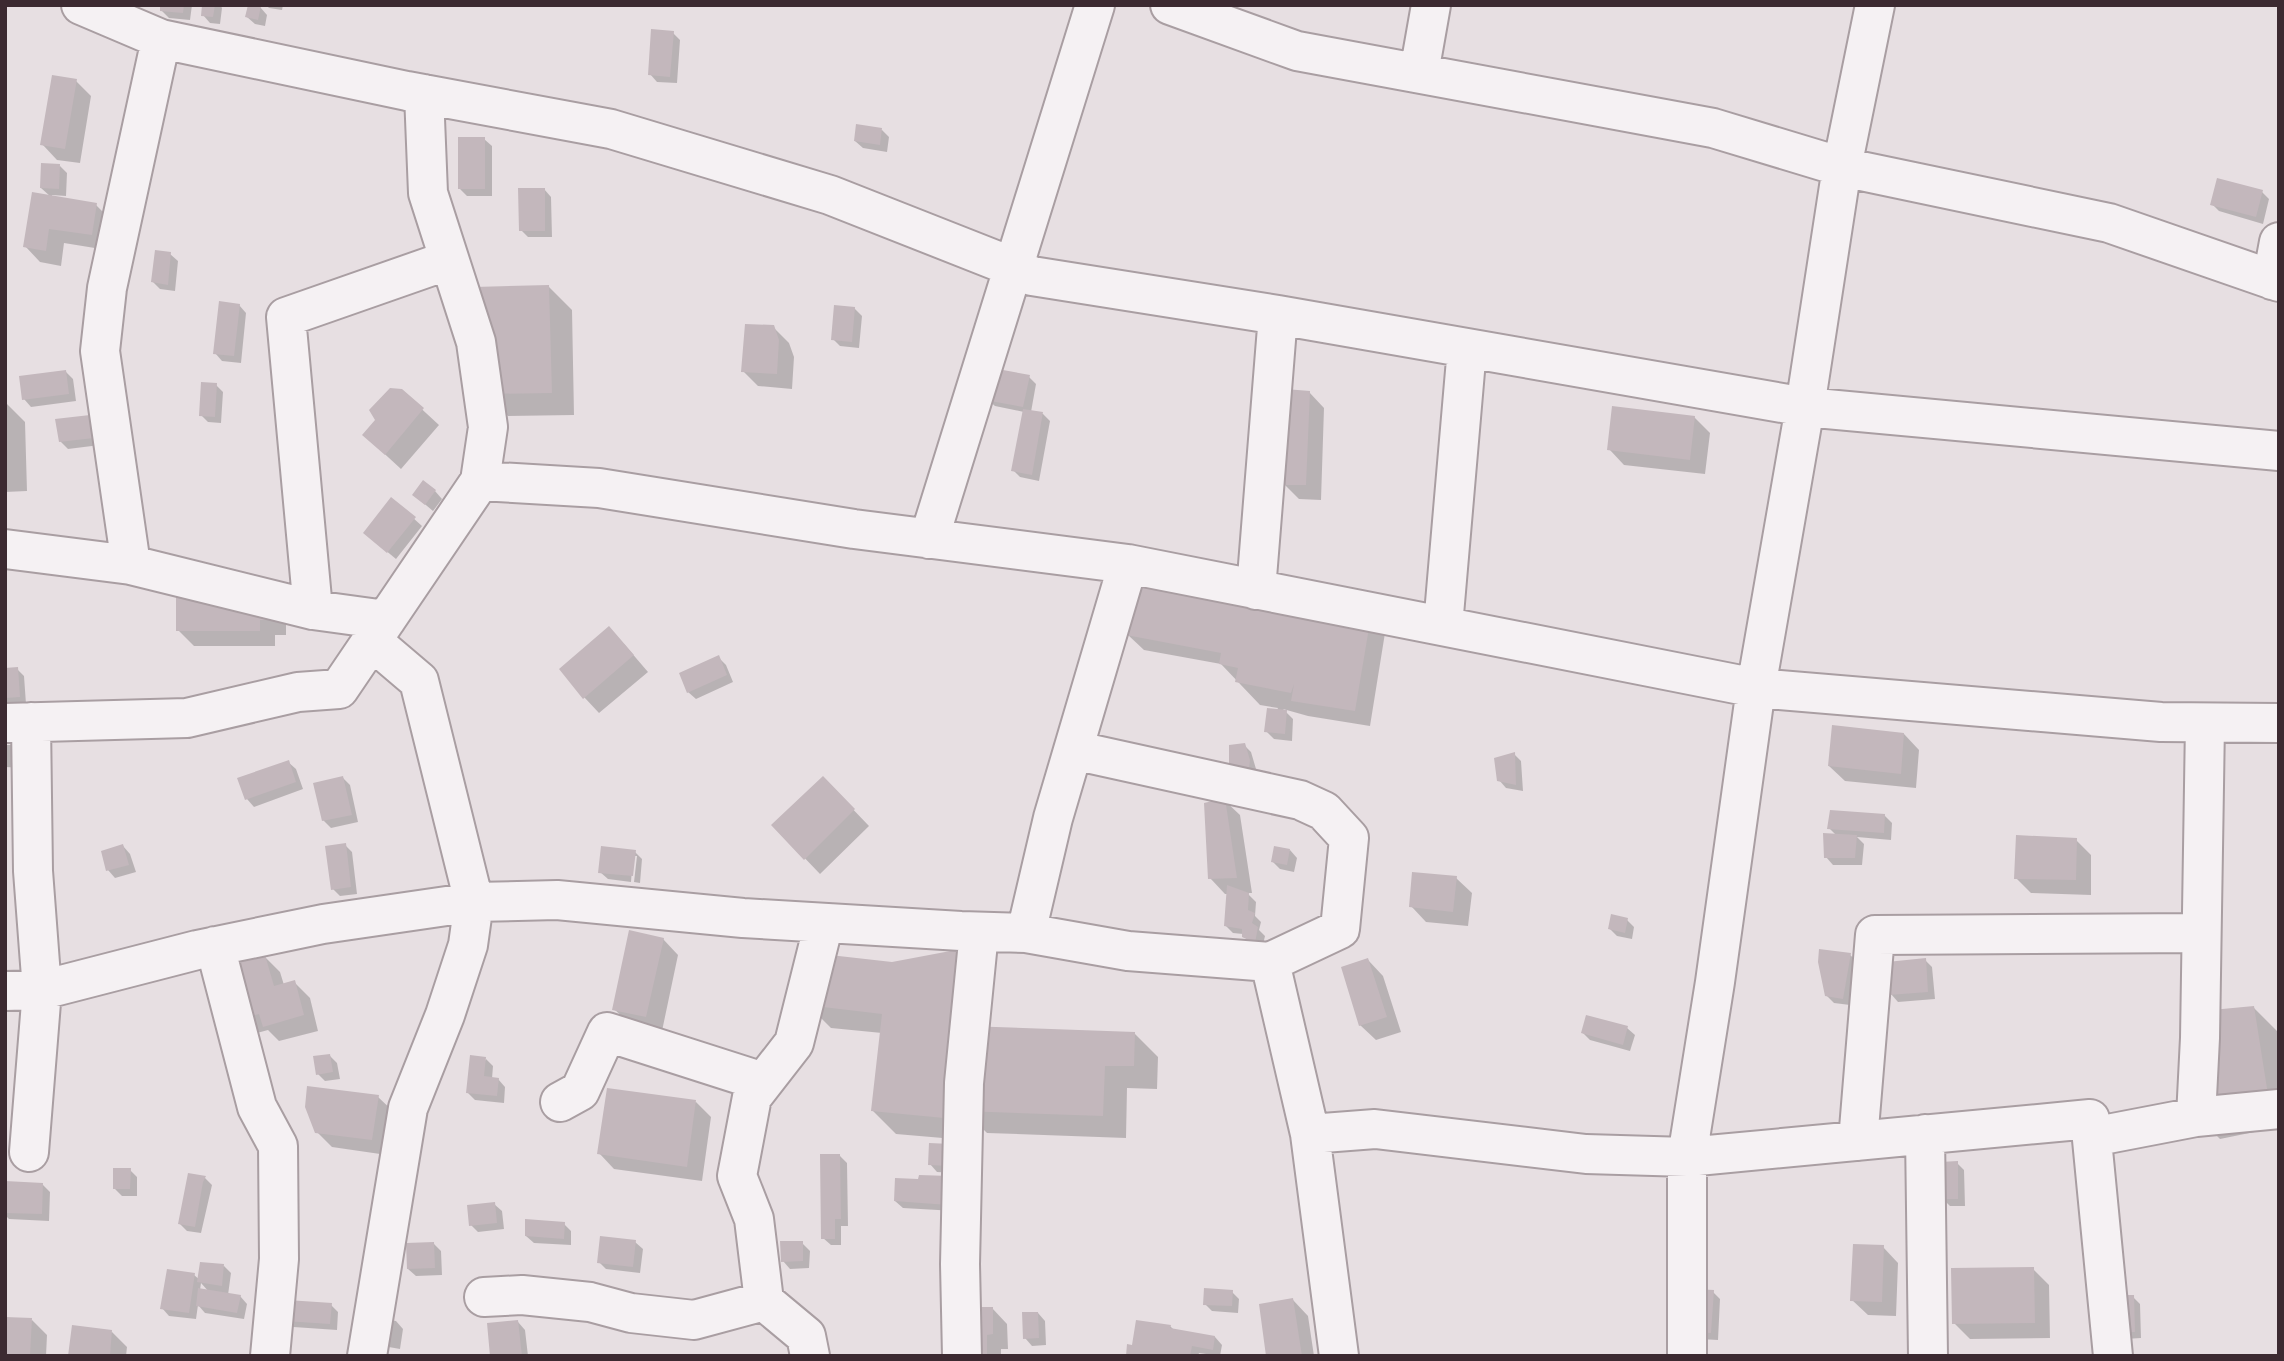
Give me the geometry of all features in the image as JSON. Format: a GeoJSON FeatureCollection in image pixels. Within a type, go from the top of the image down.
{"type":"FeatureCollection","features":[{"type":"Feature","properties":{"kind":"street"},"geometry":{"type":"LineString","coordinates":[[81,5],[161,39],[424,94],[611,129],[830,195],[1032,276],[1278,315],[1805,407],[2279,451]]}},
{"type":"Feature","properties":{"kind":"street"},"geometry":{"type":"LineString","coordinates":[[929,539],[1095,5]]}},
{"type":"Feature","properties":{"kind":"street"},"geometry":{"type":"LineString","coordinates":[[1170,5],[1297,51],[1713,128],[1842,167],[2109,223],[2276,281],[2279,242]]}},
{"type":"Feature","properties":{"kind":"street"},"geometry":{"type":"LineString","coordinates":[[1419,73],[1431,5]]}},
{"type":"Feature","properties":{"kind":"street"},"geometry":{"type":"LineString","coordinates":[[1687,1356],[1686,1157],[1715,982],[1756,688],[1805,407],[1842,167],[1875,5]]}},
{"type":"Feature","properties":{"kind":"street"},"geometry":{"type":"LineString","coordinates":[[131,565],[100,351],[107,288],[161,39]]}},
{"type":"Feature","properties":{"kind":"street"},"geometry":{"type":"LineString","coordinates":[[29,1152],[24,991],[33,871],[18,723],[187,718],[298,692],[339,689],[480,481],[488,427],[476,342],[428,193],[424,94]]}},
{"type":"Feature","properties":{"kind":"street"},"geometry":{"type":"LineString","coordinates":[[313,610],[286,317],[449,260]]}},
{"type":"Feature","properties":{"kind":"street"},"geometry":{"type":"LineString","coordinates":[[1256,590],[1278,315]]}},
{"type":"Feature","properties":{"kind":"street"},"geometry":{"type":"LineString","coordinates":[[1443,626],[1467,348]]}},
{"type":"Feature","properties":{"kind":"street"},"geometry":{"type":"LineString","coordinates":[[480,481],[599,488],[854,529],[1128,564],[1756,688],[2161,722],[2279,723]]}},
{"type":"Feature","properties":{"kind":"street"},"geometry":{"type":"LineString","coordinates":[[5,549],[131,565],[313,610],[379,631],[419,681],[474,902],[468,945],[445,1015],[408,1108],[368,1356]]}},
{"type":"Feature","properties":{"kind":"street"},"geometry":{"type":"LineString","coordinates":[[1026,933],[1053,817],[1128,564]]}},
{"type":"Feature","properties":{"kind":"street"},"geometry":{"type":"LineString","coordinates":[[2196,1117],[2200,1038],[2205,723]]}},
{"type":"Feature","properties":{"kind":"street"},"geometry":{"type":"LineString","coordinates":[[24,991],[215,946],[323,924],[474,902],[557,900],[743,918],[1026,933],[1128,951],[1270,962],[1339,929],[1349,838],[1324,811],[1300,800],[1073,750]]}},
{"type":"Feature","properties":{"kind":"street"},"geometry":{"type":"LineString","coordinates":[[810,1356],[806,1336],[764,1301],[754,1219],[737,1176],[752,1097],[794,1043],[824,923]]}},
{"type":"Feature","properties":{"kind":"street"},"geometry":{"type":"LineString","coordinates":[[962,1356],[960,1264],[964,1083],[979,932]]}},
{"type":"Feature","properties":{"kind":"street"},"geometry":{"type":"LineString","coordinates":[[1858,1141],[1875,935],[2201,933]]}},
{"type":"Feature","properties":{"kind":"street"},"geometry":{"type":"LineString","coordinates":[[215,946],[257,1107],[278,1146],[279,1259],[271,1356]]}},
{"type":"Feature","properties":{"kind":"street"},"geometry":{"type":"LineString","coordinates":[[1270,962],[1310,1134],[1339,1356]]}},
{"type":"Feature","properties":{"kind":"street"},"geometry":{"type":"LineString","coordinates":[[560,1102],[580,1091],[607,1032],[764,1082]]}},
{"type":"Feature","properties":{"kind":"street"},"geometry":{"type":"LineString","coordinates":[[2091,1137],[2196,1117],[2279,1109]]}},
{"type":"Feature","properties":{"kind":"street"},"geometry":{"type":"LineString","coordinates":[[1310,1134],[1375,1129],[1586,1154],[1686,1157],[2090,1119],[2113,1356]]}},
{"type":"Feature","properties":{"kind":"street"},"geometry":{"type":"LineString","coordinates":[[1925,1134],[1928,1356]]}},
{"type":"Feature","properties":{"kind":"street"},"geometry":{"type":"LineString","coordinates":[[484,1297],[522,1295],[590,1303],[631,1313],[694,1320],[764,1301]]}},
{"type":"Feature","properties":{"kind":"building"},"geometry":{"type":"Polygon","coordinates":[[[160,5],[184,5],[183,13],[160,11],[160,5]]]}},
{"type":"Feature","properties":{"kind":"building"},"geometry":{"type":"Polygon","coordinates":[[[202,5],[215,5],[213,17],[201,16],[202,5]]]}},
{"type":"Feature","properties":{"kind":"building"},"geometry":{"type":"Polygon","coordinates":[[[248,5],[261,6],[258,20],[245,17],[248,5]]]}},
{"type":"Feature","properties":{"kind":"building"},"geometry":{"type":"Polygon","coordinates":[[[651,29],[674,31],[670,77],[648,75],[651,29]]]}},
{"type":"Feature","properties":{"kind":"building"},"geometry":{"type":"Polygon","coordinates":[[[52,75],[77,79],[65,149],[40,145],[52,75]]]}},
{"type":"Feature","properties":{"kind":"building"},"geometry":{"type":"Polygon","coordinates":[[[856,124],[882,128],[880,145],[854,141],[856,124]]]}},
{"type":"Feature","properties":{"kind":"building"},"geometry":{"type":"Polygon","coordinates":[[[458,137],[485,137],[485,189],[458,189],[458,137]]]}},
{"type":"Feature","properties":{"kind":"building"},"geometry":{"type":"Polygon","coordinates":[[[41,163],[60,164],[59,189],[40,188],[41,163]]]}},
{"type":"Feature","properties":{"kind":"building"},"geometry":{"type":"Polygon","coordinates":[[[2217,178],[2263,190],[2256,217],[2210,205],[2217,178]]]}},
{"type":"Feature","properties":{"kind":"building"},"geometry":{"type":"Polygon","coordinates":[[[518,188],[545,188],[545,231],[519,231],[518,188]]]}},
{"type":"Feature","properties":{"kind":"building"},"geometry":{"type":"Polygon","coordinates":[[[32,192],[97,203],[92,235],[49,229],[46,251],[23,247],[32,192]]]}},
{"type":"Feature","properties":{"kind":"building"},"geometry":{"type":"Polygon","coordinates":[[[155,250],[171,252],[168,285],[151,282],[155,250]]]}},
{"type":"Feature","properties":{"kind":"building"},"geometry":{"type":"Polygon","coordinates":[[[549,285],[552,393],[484,394],[474,287],[549,285]]]}},
{"type":"Feature","properties":{"kind":"building"},"geometry":{"type":"Polygon","coordinates":[[[219,301],[240,304],[234,356],[213,354],[219,301]]]}},
{"type":"Feature","properties":{"kind":"building"},"geometry":{"type":"Polygon","coordinates":[[[834,305],[855,307],[852,342],[831,340],[834,305]]]}},
{"type":"Feature","properties":{"kind":"building"},"geometry":{"type":"Polygon","coordinates":[[[745,324],[774,325],[779,340],[777,374],[741,372],[745,324]]]}},
{"type":"Feature","properties":{"kind":"building"},"geometry":{"type":"Polygon","coordinates":[[[992,368],[1030,375],[1023,407],[985,400],[992,368]]]}},
{"type":"Feature","properties":{"kind":"building"},"geometry":{"type":"Polygon","coordinates":[[[66,370],[69,394],[22,400],[19,376],[66,370]]]}},
{"type":"Feature","properties":{"kind":"building"},"geometry":{"type":"Polygon","coordinates":[[[201,382],[217,383],[215,417],[199,416],[201,382]]]}},
{"type":"Feature","properties":{"kind":"building"},"geometry":{"type":"Polygon","coordinates":[[[390,388],[402,389],[424,408],[385,455],[362,435],[375,420],[369,410],[390,388]]]}},
{"type":"Feature","properties":{"kind":"building"},"geometry":{"type":"Polygon","coordinates":[[[1285,389],[1310,391],[1306,485],[1282,485],[1285,389]]]}},
{"type":"Feature","properties":{"kind":"building"},"geometry":{"type":"Polygon","coordinates":[[[1612,406],[1695,416],[1690,460],[1607,450],[1612,406]]]}},
{"type":"Feature","properties":{"kind":"building"},"geometry":{"type":"Polygon","coordinates":[[[1023,409],[1043,412],[1032,475],[1011,471],[1023,409]]]}},
{"type":"Feature","properties":{"kind":"building"},"geometry":{"type":"Polygon","coordinates":[[[90,415],[94,438],[59,442],[55,419],[90,415]]]}},
{"type":"Feature","properties":{"kind":"building"},"geometry":{"type":"Polygon","coordinates":[[[423,480],[436,490],[425,505],[412,495],[423,480]]]}},
{"type":"Feature","properties":{"kind":"building"},"geometry":{"type":"Polygon","coordinates":[[[391,497],[416,517],[387,553],[363,533],[391,497]]]}},
{"type":"Feature","properties":{"kind":"building"},"geometry":{"type":"Polygon","coordinates":[[[1137,573],[1371,616],[1355,711],[1291,701],[1294,684],[1291,693],[1235,682],[1238,668],[1219,664],[1221,653],[1126,635],[1137,573]]]}},
{"type":"Feature","properties":{"kind":"building"},"geometry":{"type":"Polygon","coordinates":[[[176,591],[271,591],[271,620],[260,620],[260,631],[176,631],[176,591]]]}},
{"type":"Feature","properties":{"kind":"building"},"geometry":{"type":"Polygon","coordinates":[[[609,626],[634,655],[583,699],[559,669],[609,626]]]}},
{"type":"Feature","properties":{"kind":"building"},"geometry":{"type":"Polygon","coordinates":[[[719,655],[727,675],[687,693],[679,673],[719,655]]]}},
{"type":"Feature","properties":{"kind":"building"},"geometry":{"type":"Polygon","coordinates":[[[18,667],[20,697],[5,698],[5,668],[18,667]]]}},
{"type":"Feature","properties":{"kind":"building"},"geometry":{"type":"Polygon","coordinates":[[[1267,708],[1287,710],[1285,734],[1264,732],[1267,708]]]}},
{"type":"Feature","properties":{"kind":"building"},"geometry":{"type":"Polygon","coordinates":[[[1832,725],[1904,733],[1901,774],[1828,766],[1832,725]]]}},
{"type":"Feature","properties":{"kind":"building"},"geometry":{"type":"Polygon","coordinates":[[[1245,743],[1250,760],[1249,769],[1229,772],[1229,745],[1245,743]]]}},
{"type":"Feature","properties":{"kind":"building"},"geometry":{"type":"Polygon","coordinates":[[[1515,752],[1516,785],[1497,781],[1494,758],[1515,752]]]}},
{"type":"Feature","properties":{"kind":"building"},"geometry":{"type":"Polygon","coordinates":[[[289,760],[296,782],[245,800],[237,778],[289,760]]]}},
{"type":"Feature","properties":{"kind":"building"},"geometry":{"type":"Polygon","coordinates":[[[343,776],[352,815],[322,821],[313,783],[343,776]]]}},
{"type":"Feature","properties":{"kind":"building"},"geometry":{"type":"Polygon","coordinates":[[[823,776],[855,809],[804,860],[771,825],[823,776]]]}},
{"type":"Feature","properties":{"kind":"building"},"geometry":{"type":"Polygon","coordinates":[[[1225,798],[1237,878],[1208,879],[1204,803],[1225,798]]]}},
{"type":"Feature","properties":{"kind":"building"},"geometry":{"type":"Polygon","coordinates":[[[1830,810],[1885,814],[1884,833],[1827,829],[1830,810]]]}},
{"type":"Feature","properties":{"kind":"building"},"geometry":{"type":"Polygon","coordinates":[[[1823,833],[1857,835],[1855,858],[1824,858],[1823,833]]]}},
{"type":"Feature","properties":{"kind":"building"},"geometry":{"type":"Polygon","coordinates":[[[2016,835],[2077,838],[2076,880],[2014,879],[2016,835]]]}},
{"type":"Feature","properties":{"kind":"building"},"geometry":{"type":"Polygon","coordinates":[[[346,843],[351,887],[331,890],[325,846],[346,843]]]}},
{"type":"Feature","properties":{"kind":"building"},"geometry":{"type":"Polygon","coordinates":[[[123,844],[129,865],[106,871],[101,851],[123,844]]]}},
{"type":"Feature","properties":{"kind":"building"},"geometry":{"type":"Polygon","coordinates":[[[601,846],[636,850],[633,876],[598,873],[601,846]]]}},
{"type":"Feature","properties":{"kind":"building"},"geometry":{"type":"Polygon","coordinates":[[[1274,846],[1290,849],[1287,865],[1271,862],[1274,846]]]}},
{"type":"Feature","properties":{"kind":"building"},"geometry":{"type":"Polygon","coordinates":[[[1412,872],[1457,876],[1453,912],[1409,907],[1412,872]]]}},
{"type":"Feature","properties":{"kind":"building"},"geometry":{"type":"Polygon","coordinates":[[[1227,885],[1249,893],[1248,910],[1255,913],[1252,923],[1258,927],[1255,943],[1242,937],[1242,929],[1224,926],[1227,885]]]}},
{"type":"Feature","properties":{"kind":"building"},"geometry":{"type":"Polygon","coordinates":[[[1611,914],[1628,918],[1625,933],[1608,929],[1611,914]]]}},
{"type":"Feature","properties":{"kind":"building"},"geometry":{"type":"Polygon","coordinates":[[[629,930],[664,938],[646,1017],[612,1010],[629,930]]]}},
{"type":"Feature","properties":{"kind":"building"},"geometry":{"type":"Polygon","coordinates":[[[961,949],[944,1118],[871,1111],[882,1014],[806,1005],[812,953],[892,962],[961,949]]]}},
{"type":"Feature","properties":{"kind":"building"},"geometry":{"type":"Polygon","coordinates":[[[1819,949],[1851,953],[1843,999],[1825,996],[1818,962],[1819,949]]]}},
{"type":"Feature","properties":{"kind":"building"},"geometry":{"type":"Polygon","coordinates":[[[265,955],[274,986],[295,980],[304,1015],[263,1027],[259,1014],[240,1019],[226,965],[265,955]]]}},
{"type":"Feature","properties":{"kind":"building"},"geometry":{"type":"Polygon","coordinates":[[[1368,958],[1387,1017],[1359,1026],[1341,967],[1368,958]]]}},
{"type":"Feature","properties":{"kind":"building"},"geometry":{"type":"Polygon","coordinates":[[[1926,958],[1928,992],[1889,995],[1887,962],[1926,958]]]}},
{"type":"Feature","properties":{"kind":"building"},"geometry":{"type":"Polygon","coordinates":[[[2254,1006],[2269,1101],[2196,1117],[2201,1011],[2254,1006]]]}},
{"type":"Feature","properties":{"kind":"building"},"geometry":{"type":"Polygon","coordinates":[[[1586,1015],[1628,1026],[1623,1045],[1581,1033],[1586,1015]]]}},
{"type":"Feature","properties":{"kind":"building"},"geometry":{"type":"Polygon","coordinates":[[[966,1026],[1135,1032],[1134,1066],[1105,1066],[1103,1116],[962,1111],[966,1026]]]}},
{"type":"Feature","properties":{"kind":"building"},"geometry":{"type":"Polygon","coordinates":[[[330,1054],[333,1072],[316,1075],[313,1056],[330,1054]]]}},
{"type":"Feature","properties":{"kind":"building"},"geometry":{"type":"Polygon","coordinates":[[[470,1055],[486,1057],[484,1076],[499,1078],[497,1096],[466,1093],[470,1055]]]}},
{"type":"Feature","properties":{"kind":"building"},"geometry":{"type":"Polygon","coordinates":[[[307,1086],[379,1095],[372,1140],[315,1133],[305,1107],[307,1086]]]}},
{"type":"Feature","properties":{"kind":"building"},"geometry":{"type":"Polygon","coordinates":[[[607,1088],[696,1100],[687,1167],[597,1154],[607,1088]]]}},
{"type":"Feature","properties":{"kind":"building"},"geometry":{"type":"Polygon","coordinates":[[[929,1143],[951,1144],[950,1166],[928,1165],[929,1143]]]}},
{"type":"Feature","properties":{"kind":"building"},"geometry":{"type":"Polygon","coordinates":[[[820,1154],[840,1154],[841,1219],[835,1219],[835,1239],[821,1239],[820,1154]]]}},
{"type":"Feature","properties":{"kind":"building"},"geometry":{"type":"Polygon","coordinates":[[[1958,1161],[1958,1199],[1941,1199],[1940,1162],[1958,1161]]]}},
{"type":"Feature","properties":{"kind":"building"},"geometry":{"type":"Polygon","coordinates":[[[113,1168],[131,1168],[130,1189],[113,1189],[113,1168]]]}},
{"type":"Feature","properties":{"kind":"building"},"geometry":{"type":"Polygon","coordinates":[[[188,1173],[206,1176],[195,1227],[178,1224],[188,1173]]]}},
{"type":"Feature","properties":{"kind":"building"},"geometry":{"type":"Polygon","coordinates":[[[919,1175],[950,1176],[948,1205],[894,1201],[895,1178],[918,1179],[919,1175]]]}},
{"type":"Feature","properties":{"kind":"building"},"geometry":{"type":"Polygon","coordinates":[[[5,1181],[43,1183],[42,1214],[5,1213],[5,1181]]]}},
{"type":"Feature","properties":{"kind":"building"},"geometry":{"type":"Polygon","coordinates":[[[495,1202],[497,1223],[469,1226],[467,1205],[495,1202]]]}},
{"type":"Feature","properties":{"kind":"building"},"geometry":{"type":"Polygon","coordinates":[[[525,1219],[565,1222],[564,1239],[525,1236],[525,1219]]]}},
{"type":"Feature","properties":{"kind":"building"},"geometry":{"type":"Polygon","coordinates":[[[600,1236],[636,1240],[633,1267],[597,1263],[600,1236]]]}},
{"type":"Feature","properties":{"kind":"building"},"geometry":{"type":"Polygon","coordinates":[[[780,1241],[803,1241],[803,1261],[781,1262],[780,1241]]]}},
{"type":"Feature","properties":{"kind":"building"},"geometry":{"type":"Polygon","coordinates":[[[434,1242],[435,1268],[407,1269],[406,1243],[434,1242]]]}},
{"type":"Feature","properties":{"kind":"building"},"geometry":{"type":"Polygon","coordinates":[[[1853,1244],[1884,1245],[1882,1302],[1850,1301],[1853,1244]]]}},
{"type":"Feature","properties":{"kind":"building"},"geometry":{"type":"Polygon","coordinates":[[[200,1262],[224,1264],[222,1286],[197,1282],[200,1262]]]}},
{"type":"Feature","properties":{"kind":"building"},"geometry":{"type":"Polygon","coordinates":[[[2034,1267],[2035,1323],[1952,1324],[1951,1268],[2034,1267]]]}},
{"type":"Feature","properties":{"kind":"building"},"geometry":{"type":"Polygon","coordinates":[[[167,1269],[195,1273],[189,1313],[160,1309],[167,1269]]]}},
{"type":"Feature","properties":{"kind":"building"},"geometry":{"type":"Polygon","coordinates":[[[198,1288],[241,1295],[237,1313],[196,1306],[198,1288]]]}},
{"type":"Feature","properties":{"kind":"building"},"geometry":{"type":"Polygon","coordinates":[[[1204,1288],[1233,1290],[1232,1306],[1203,1305],[1204,1288]]]}},
{"type":"Feature","properties":{"kind":"building"},"geometry":{"type":"Polygon","coordinates":[[[1693,1289],[1714,1290],[1711,1333],[1691,1332],[1693,1289]]]}},
{"type":"Feature","properties":{"kind":"building"},"geometry":{"type":"Polygon","coordinates":[[[2115,1295],[2134,1295],[2135,1332],[2116,1332],[2115,1295]]]}},
{"type":"Feature","properties":{"kind":"building"},"geometry":{"type":"Polygon","coordinates":[[[1293,1298],[1302,1356],[1266,1356],[1259,1304],[1293,1298]]]}},
{"type":"Feature","properties":{"kind":"building"},"geometry":{"type":"Polygon","coordinates":[[[272,1299],[332,1303],[330,1324],[270,1320],[272,1299]]]}},
{"type":"Feature","properties":{"kind":"building"},"geometry":{"type":"Polygon","coordinates":[[[962,1307],[993,1307],[993,1334],[987,1335],[987,1356],[962,1356],[962,1307]]]}},
{"type":"Feature","properties":{"kind":"building"},"geometry":{"type":"Polygon","coordinates":[[[1022,1312],[1038,1312],[1039,1338],[1023,1339],[1022,1312]]]}},
{"type":"Feature","properties":{"kind":"building"},"geometry":{"type":"Polygon","coordinates":[[[5,1317],[32,1318],[30,1356],[5,1356],[5,1317]]]}},
{"type":"Feature","properties":{"kind":"building"},"geometry":{"type":"Polygon","coordinates":[[[518,1320],[522,1356],[490,1356],[487,1323],[518,1320]]]}},
{"type":"Feature","properties":{"kind":"building"},"geometry":{"type":"Polygon","coordinates":[[[1136,1320],[1215,1336],[1213,1350],[1192,1346],[1190,1356],[1126,1356],[1127,1344],[1132,1345],[1136,1320]]]}},
{"type":"Feature","properties":{"kind":"building"},"geometry":{"type":"Polygon","coordinates":[[[72,1325],[112,1330],[110,1356],[68,1356],[72,1325]]]}}]}
